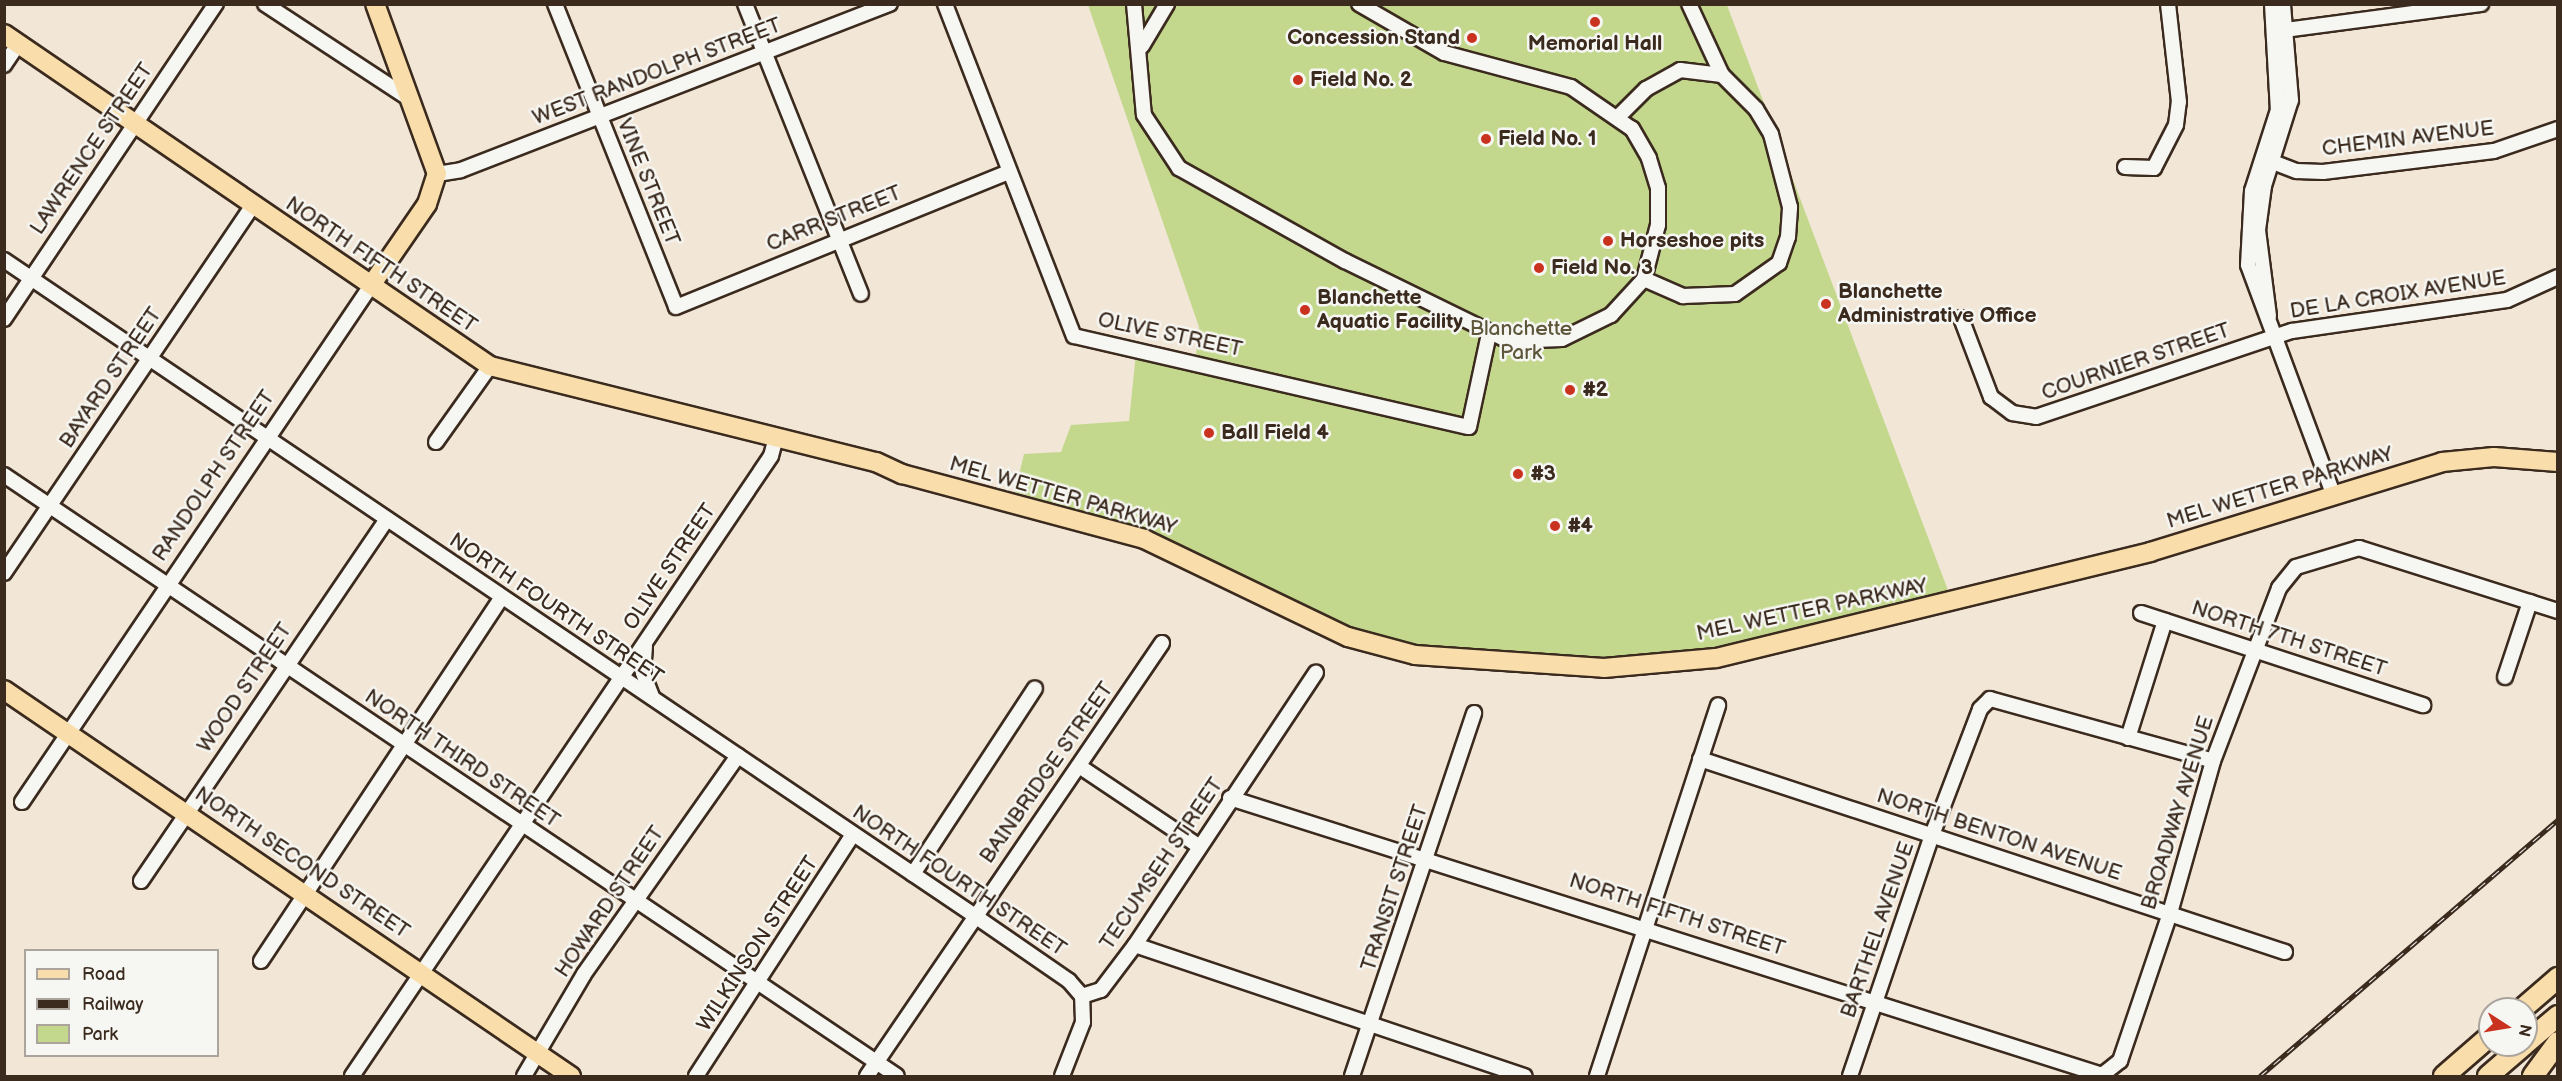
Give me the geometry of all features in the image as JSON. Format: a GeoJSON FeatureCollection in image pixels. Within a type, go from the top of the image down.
{"type":"FeatureCollection","features":[{"type":"Feature","properties":{"kind":"highway"},"geometry":{"type":"LineString","coordinates":[[2536,997],[2558,978]]}},
{"type":"Feature","properties":{"kind":"highway"},"geometry":{"type":"LineString","coordinates":[[2538,1033],[2558,1016]]}},
{"type":"Feature","properties":{"kind":"highway"},"geometry":{"type":"LineString","coordinates":[[2533,1077],[2558,1042]]}},
{"type":"Feature","properties":{"kind":"highway"},"geometry":{"type":"LineString","coordinates":[[2444,1077],[2478,1047]]}},
{"type":"Feature","properties":{"kind":"highway"},"geometry":{"type":"LineString","coordinates":[[2487,1077],[2510,1057]]}},
{"type":"Feature","properties":{"kind":"main road"},"geometry":{"type":"LineString","coordinates":[[375,4],[415,102],[437,174]]}},
{"type":"Feature","properties":{"kind":"main road","name":"NORTH FIFTH STREET"},"geometry":{"type":"LineString","coordinates":[[12,38],[490,366],[776,438]]}},
{"type":"Feature","properties":{"kind":"main road","name":"RANDOLPH STREET"},"geometry":{"type":"LineString","coordinates":[[372,284],[427,204],[437,174]]}},
{"type":"Feature","properties":{"kind":"main road","name":"MEL WETTER PARKWAY"},"geometry":{"type":"LineString","coordinates":[[776,438],[876,462],[903,463],[1196,550],[1262,589],[1351,628],[1468,651],[1604,658],[1715,648],[1851,617],[2148,543],[2332,490],[2442,462],[2494,457],[2558,462]]}},
{"type":"Feature","properties":{"kind":"main road","name":"MEL WETTER PARKWAY"},"geometry":{"type":"LineString","coordinates":[[2332,490],[2440,452],[2494,447],[2558,451]]}},
{"type":"Feature","properties":{"kind":"main road","name":"NORTH SECOND STREET"},"geometry":{"type":"LineString","coordinates":[[4,690],[187,812],[304,894],[422,971],[538,1056],[571,1077]]}},
{"type":"Feature","properties":{"kind":"street","name":"LAWRENCE STREET"},"geometry":{"type":"LineString","coordinates":[[4,319],[216,4]]}},
{"type":"Feature","properties":{"kind":"street"},"geometry":{"type":"LineString","coordinates":[[265,4],[415,102]]}},
{"type":"Feature","properties":{"kind":"street","name":"VINE STREET"},"geometry":{"type":"LineString","coordinates":[[555,4],[676,307]]}},
{"type":"Feature","properties":{"kind":"street"},"geometry":{"type":"LineString","coordinates":[[746,4],[861,294]]}},
{"type":"Feature","properties":{"kind":"street","name":"WEST RANDOLPH STREET"},"geometry":{"type":"LineString","coordinates":[[437,174],[461,170],[890,4]]}},
{"type":"Feature","properties":{"kind":"street","name":"OLIVE STREET"},"geometry":{"type":"LineString","coordinates":[[945,4],[1008,172],[1074,336],[1228,368],[1428,419],[1469,427],[1489,334]]}},
{"type":"Feature","properties":{"kind":"street"},"geometry":{"type":"LineString","coordinates":[[1134,4],[1142,47],[1138,83],[1144,115],[1179,168],[1489,334],[1508,341],[1562,339],[1611,315],[1644,279],[1658,225],[1658,188],[1649,158],[1618,117],[1571,87],[1415,41],[1359,4]]}},
{"type":"Feature","properties":{"kind":"street"},"geometry":{"type":"LineString","coordinates":[[1142,47],[1167,4]]}},
{"type":"Feature","properties":{"kind":"street"},"geometry":{"type":"LineString","coordinates":[[1644,279],[1683,296],[1730,294],[1758,283],[1779,262],[1790,207],[1771,134],[1756,109],[1722,75],[1689,4]]}},
{"type":"Feature","properties":{"kind":"street"},"geometry":{"type":"LineString","coordinates":[[2125,166],[2154,168],[2176,125],[2179,102],[2168,4]]}},
{"type":"Feature","properties":{"kind":"street"},"geometry":{"type":"LineString","coordinates":[[2272,4],[2281,31]]}},
{"type":"Feature","properties":{"kind":"street"},"geometry":{"type":"LineString","coordinates":[[2283,4],[2278,110],[2268,160],[2252,191],[2246,240],[2255,294],[2269,316],[2332,490]]}},
{"type":"Feature","properties":{"kind":"street"},"geometry":{"type":"LineString","coordinates":[[2281,31],[2481,4]]}},
{"type":"Feature","properties":{"kind":"street"},"geometry":{"type":"LineString","coordinates":[[4,65],[12,38]]}},
{"type":"Feature","properties":{"kind":"street"},"geometry":{"type":"LineString","coordinates":[[1618,117],[1646,89],[1680,70],[1722,75]]}},
{"type":"Feature","properties":{"kind":"street","name":"CHEMIN AVENUE"},"geometry":{"type":"LineString","coordinates":[[2268,160],[2323,172],[2494,151],[2558,129]]}},
{"type":"Feature","properties":{"kind":"street","name":"CARR STREET"},"geometry":{"type":"LineString","coordinates":[[676,307],[839,238],[1008,172]]}},
{"type":"Feature","properties":{"kind":"street","name":"BAYARD STREET"},"geometry":{"type":"LineString","coordinates":[[4,573],[253,205]]}},
{"type":"Feature","properties":{"kind":"street","name":"NORTH FOURTH STREET"},"geometry":{"type":"LineString","coordinates":[[4,260],[501,598],[622,677],[972,914],[1069,981],[1082,996]]}},
{"type":"Feature","properties":{"kind":"street","name":"DE LA CROIX AVENUE"},"geometry":{"type":"LineString","coordinates":[[2276,336],[2507,300],[2558,277]]}},
{"type":"Feature","properties":{"kind":"street","name":"RANDOLPH STREET"},"geometry":{"type":"LineString","coordinates":[[22,802],[372,284]]}},
{"type":"Feature","properties":{"kind":"street","name":"COURNIER STREET"},"geometry":{"type":"LineString","coordinates":[[1961,318],[1991,397],[2012,413],[2028,417],[2055,413],[2276,336]]}},
{"type":"Feature","properties":{"kind":"street"},"geometry":{"type":"LineString","coordinates":[[436,442],[490,366]]}},
{"type":"Feature","properties":{"kind":"street","name":"OLIVE STREET"},"geometry":{"type":"LineString","coordinates":[[352,1077],[771,456],[776,438]]}},
{"type":"Feature","properties":{"kind":"street","name":"NORTH THIRD STREET"},"geometry":{"type":"LineString","coordinates":[[4,475],[897,1077]]}},
{"type":"Feature","properties":{"kind":"street","name":"WOOD STREET"},"geometry":{"type":"LineString","coordinates":[[141,881],[284,664],[386,520]]}},
{"type":"Feature","properties":{"kind":"street","name":"BROADWAY AVENUE"},"geometry":{"type":"LineString","coordinates":[[2108,1073],[2120,1061],[2170,913],[2212,761],[2253,649],[2279,588],[2296,567],[2359,548],[2530,602]]}},
{"type":"Feature","properties":{"kind":"street"},"geometry":{"type":"LineString","coordinates":[[261,961],[405,747],[501,598]]}},
{"type":"Feature","properties":{"kind":"street"},"geometry":{"type":"LineString","coordinates":[[2505,677],[2530,602],[2558,611]]}},
{"type":"Feature","properties":{"kind":"street","name":"NORTH 7TH STREET"},"geometry":{"type":"LineString","coordinates":[[2141,613],[2423,705]]}},
{"type":"Feature","properties":{"kind":"street"},"geometry":{"type":"LineString","coordinates":[[2165,621],[2128,738],[2212,761]]}},
{"type":"Feature","properties":{"kind":"street"},"geometry":{"type":"LineString","coordinates":[[646,640],[643,673],[653,699]]}},
{"type":"Feature","properties":{"kind":"street","name":"BAINBRIDGE STREET"},"geometry":{"type":"LineString","coordinates":[[867,1077],[972,914],[1079,766],[1162,643]]}},
{"type":"Feature","properties":{"kind":"street","name":"TECUMSEH STREET"},"geometry":{"type":"LineString","coordinates":[[1082,996],[1101,990],[1135,945],[1197,845],[1316,673]]}},
{"type":"Feature","properties":{"kind":"street"},"geometry":{"type":"LineString","coordinates":[[913,874],[1035,688]]}},
{"type":"Feature","properties":{"kind":"street","name":"BARTHEL AVENUE"},"geometry":{"type":"LineString","coordinates":[[1850,1077],[1932,835],[1980,709],[1990,699],[2128,738]]}},
{"type":"Feature","properties":{"kind":"street"},"geometry":{"type":"LineString","coordinates":[[1597,1077],[1718,705]]}},
{"type":"Feature","properties":{"kind":"street","name":"TRANSIT STREET"},"geometry":{"type":"LineString","coordinates":[[1352,1077],[1474,712]]}},
{"type":"Feature","properties":{"kind":"street","name":"HOWARD STREET"},"geometry":{"type":"LineString","coordinates":[[524,1077],[635,900],[738,756]]}},
{"type":"Feature","properties":{"kind":"street","name":"NORTH BENTON AVENUE"},"geometry":{"type":"LineString","coordinates":[[1700,759],[2285,952]]}},
{"type":"Feature","properties":{"kind":"street"},"geometry":{"type":"LineString","coordinates":[[1079,766],[1197,845]]}},
{"type":"Feature","properties":{"kind":"street","name":"NORTH FIFTH STREET"},"geometry":{"type":"LineString","coordinates":[[1230,798],[1644,927],[2094,1075],[2108,1073]]}},
{"type":"Feature","properties":{"kind":"street","name":"WILKINSON STREET"},"geometry":{"type":"LineString","coordinates":[[696,1077],[760,986],[853,834]]}},
{"type":"Feature","properties":{"kind":"street"},"geometry":{"type":"LineString","coordinates":[[1135,945],[1525,1077]]}},
{"type":"Feature","properties":{"kind":"street"},"geometry":{"type":"LineString","coordinates":[[1062,1077],[1083,1022],[1082,996]]}},
{"type":"Feature","properties":{"kind":"green space","name":"Blanchette Park"},"geometry":{"type":"Polygon","coordinates":[[[1088,5],[1727,5],[1949,593],[1715,648],[1603,658],[1478,653],[1417,645],[1351,628],[1147,530],[1015,492],[1024,454],[1061,452],[1071,425],[1129,421],[1136,353],[1209,367],[1208,359],[1196,355],[1199,327],[1088,5]]]}},
{"type":"Feature","properties":{"kind":"railway"},"geometry":{"type":"LineString","coordinates":[[2260,1076],[2558,820]]}},
{"type":"Feature","properties":{"kind":"place","name":"Memorial Hall"},"geometry":{"type":"Point","coordinates":[1595,22]}},
{"type":"Feature","properties":{"kind":"place","name":"Concession Stand"},"geometry":{"type":"Point","coordinates":[1472,38]}},
{"type":"Feature","properties":{"kind":"place","name":"Field No. 2"},"geometry":{"type":"Point","coordinates":[1298,80]}},
{"type":"Feature","properties":{"kind":"place","name":"Field No. 1"},"geometry":{"type":"Point","coordinates":[1486,139]}},
{"type":"Feature","properties":{"kind":"place","name":"Horseshoe pits"},"geometry":{"type":"Point","coordinates":[1608,241]}},
{"type":"Feature","properties":{"kind":"place","name":"Field No. 3"},"geometry":{"type":"Point","coordinates":[1539,268]}},
{"type":"Feature","properties":{"kind":"place","name":"Blanchette Administrative Office"},"geometry":{"type":"Point","coordinates":[1826,304]}},
{"type":"Feature","properties":{"kind":"place","name":"Blanchette Aquatic Facility"},"geometry":{"type":"Point","coordinates":[1305,310]}},
{"type":"Feature","properties":{"kind":"place","name":"#2"},"geometry":{"type":"Point","coordinates":[1570,390]}},
{"type":"Feature","properties":{"kind":"place","name":"Ball Field 4"},"geometry":{"type":"Point","coordinates":[1209,433]}},
{"type":"Feature","properties":{"kind":"place","name":"#3"},"geometry":{"type":"Point","coordinates":[1518,474]}},
{"type":"Feature","properties":{"kind":"place","name":"#4"},"geometry":{"type":"Point","coordinates":[1555,526]}}]}
